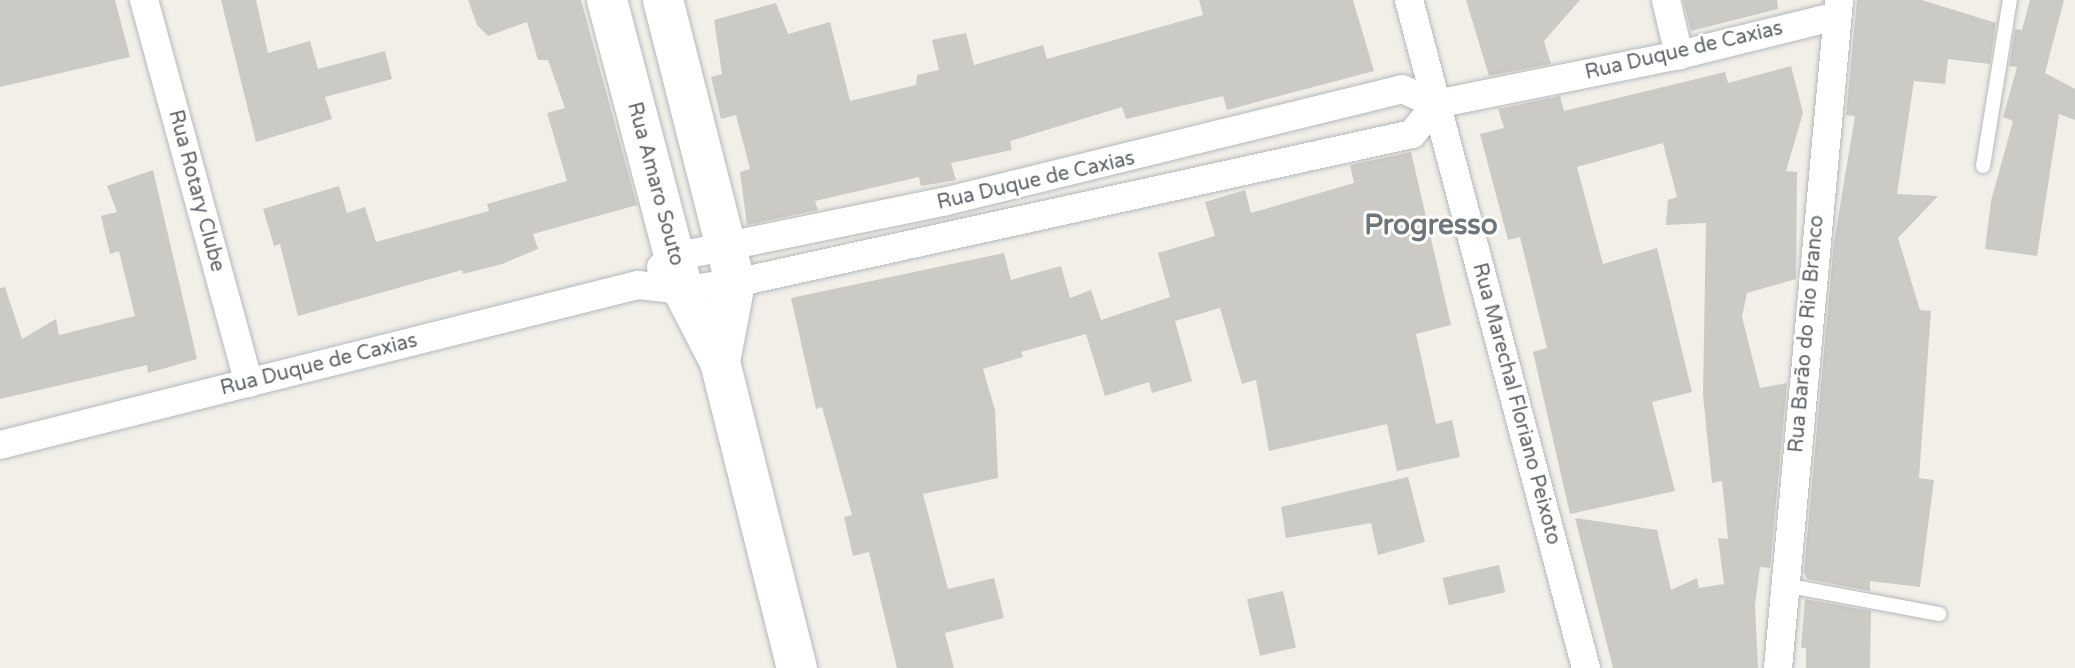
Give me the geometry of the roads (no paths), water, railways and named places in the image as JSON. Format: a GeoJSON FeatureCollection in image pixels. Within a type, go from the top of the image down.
{"type":"FeatureCollection","features":[{"type":"Feature","properties":{"kind":"street","name":"Rua Rotary Clube"},"geometry":{"type":"LineString","coordinates":[[144,0],[249,383]]}},
{"type":"Feature","properties":{"kind":"street","name":"Rua Amaro Souto"},"geometry":{"type":"LineString","coordinates":[[607,0],[678,274],[720,362],[797,668]]}},
{"type":"Feature","properties":{"kind":"street","name":"Rua Amaro Souto"},"geometry":{"type":"LineString","coordinates":[[663,0],[730,264],[720,362]]}},
{"type":"Feature","properties":{"kind":"street","name":"Rua Marechal Floriano Peixoto"},"geometry":{"type":"LineString","coordinates":[[1409,0],[1586,668]]}},
{"type":"Feature","properties":{"kind":"street"},"geometry":{"type":"LineString","coordinates":[[1666,0],[1679,55]]}},
{"type":"Feature","properties":{"kind":"street","name":"Rua Duque de Caxias"},"geometry":{"type":"LineString","coordinates":[[678,274],[730,264],[943,202],[1159,152],[1402,89],[1436,104],[1679,55],[1838,8]]}},
{"type":"Feature","properties":{"kind":"street","name":"Rua Barão do Rio Branco"},"geometry":{"type":"LineString","coordinates":[[1778,668],[1838,8]]}},
{"type":"Feature","properties":{"kind":"street","name":"Rua Duque de Caxias"},"geometry":{"type":"LineString","coordinates":[[0,445],[678,274],[730,264],[951,237],[1412,134],[1436,104]]}},
{"type":"Feature","properties":{"kind":"street"},"geometry":{"type":"LineString","coordinates":[[1159,152],[1169,189]]}},
{"type":"Feature","properties":{"kind":"street"},"geometry":{"type":"LineString","coordinates":[[943,202],[951,237]]}},
{"type":"Feature","properties":{"kind":"lane"},"geometry":{"type":"LineString","coordinates":[[1983,166],[2010,0]]}},
{"type":"Feature","properties":{"kind":"lane"},"geometry":{"type":"LineString","coordinates":[[1784,585],[1939,614]]}},
{"type":"Feature","properties":{"kind":"district","name":"Progresso"},"geometry":{"type":"Point","coordinates":[1431,225]}}]}
